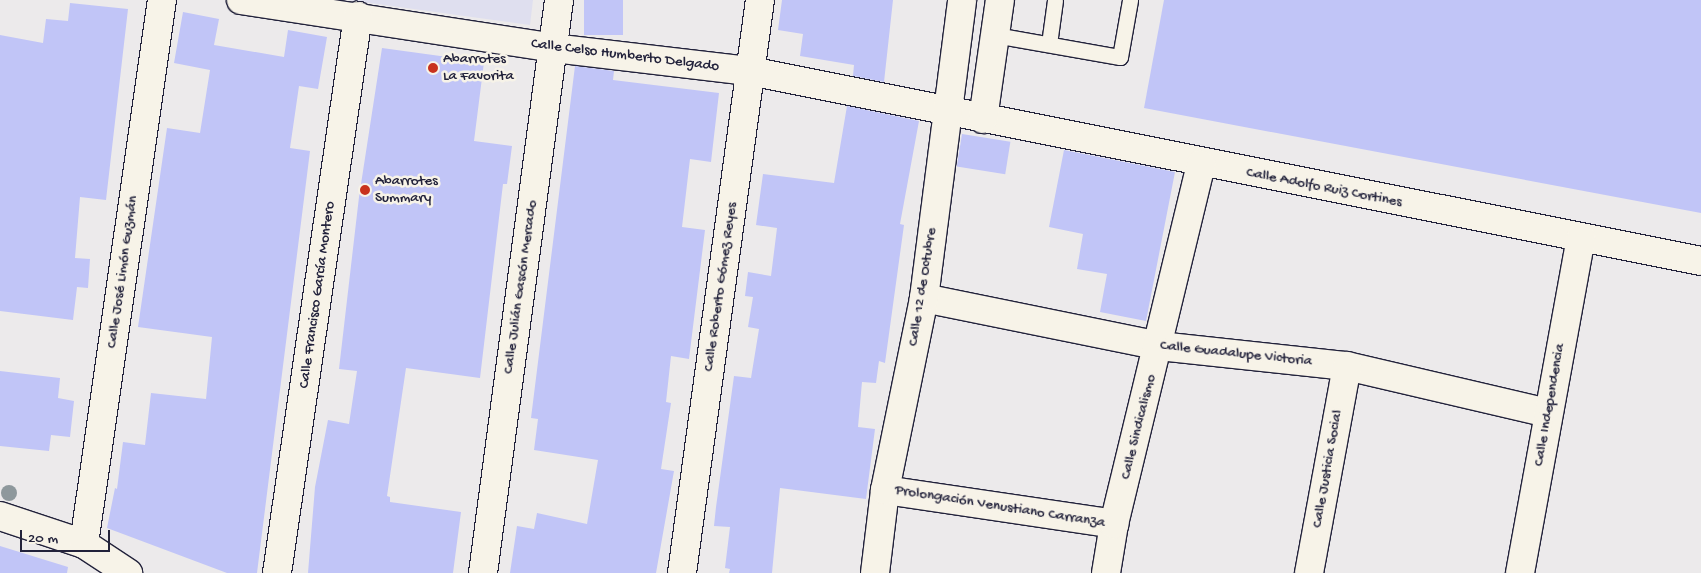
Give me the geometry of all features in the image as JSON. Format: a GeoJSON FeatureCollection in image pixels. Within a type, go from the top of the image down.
{"type":"FeatureCollection","features":[{"type":"Feature","properties":{"kind":"street","name":"Calle José Limón Guzmán"},"geometry":{"type":"LineString","coordinates":[[84,544],[162,0]]}},
{"type":"Feature","properties":{"kind":"street","name":"Calle Celso Humberto Delgado"},"geometry":{"type":"LineString","coordinates":[[241,0],[358,16],[553,48],[750,71],[949,110]]}},
{"type":"Feature","properties":{"kind":"street","name":"Calle Julián Gascón Mercado"},"geometry":{"type":"LineString","coordinates":[[483,573],[559,0]]}},
{"type":"Feature","properties":{"kind":"street","name":"Calle Roberto Gómez Reyes"},"geometry":{"type":"LineString","coordinates":[[682,573],[760,0]]}},
{"type":"Feature","properties":{"kind":"street","name":"Calle 12 de Octubre"},"geometry":{"type":"LineString","coordinates":[[875,573],[885,490],[924,298],[962,0]]}},
{"type":"Feature","properties":{"kind":"street"},"geometry":{"type":"LineString","coordinates":[[983,119],[1000,0]]}},
{"type":"Feature","properties":{"kind":"street","name":"Calle Francisco García Montero"},"geometry":{"type":"LineString","coordinates":[[278,573],[358,16]]}},
{"type":"Feature","properties":{"kind":"street","name":"Calle Adolfo Ruiz Cortines"},"geometry":{"type":"LineString","coordinates":[[949,110],[983,119],[1201,164],[1701,261]]}},
{"type":"Feature","properties":{"kind":"street","name":"Calle Sindicalismo"},"geometry":{"type":"LineString","coordinates":[[1106,573],[1114,524],[1159,346],[1201,164]]}},
{"type":"Feature","properties":{"kind":"street","name":"Calle Independencia"},"geometry":{"type":"LineString","coordinates":[[1520,573],[1581,238]]}},
{"type":"Feature","properties":{"kind":"street","name":"Calle Guadalupe Victoria"},"geometry":{"type":"LineString","coordinates":[[924,298],[1159,346],[1347,366],[1548,412]]}},
{"type":"Feature","properties":{"kind":"street","name":"Calle Justicia Social"},"geometry":{"type":"LineString","coordinates":[[1309,573],[1347,366]]}},
{"type":"Feature","properties":{"kind":"street","name":"Prolongación Venustiano Carranza"},"geometry":{"type":"LineString","coordinates":[[885,490],[1114,524]]}},
{"type":"Feature","properties":{"kind":"street"},"geometry":{"type":"LineString","coordinates":[[0,516],[84,544],[125,572]]}},
{"type":"Feature","properties":{"kind":"lane"},"geometry":{"type":"LineString","coordinates":[[1049,44],[1056,0]]}},
{"type":"Feature","properties":{"kind":"lane"},"geometry":{"type":"LineString","coordinates":[[995,35],[1120,57],[1130,0]]}},
{"type":"Feature","properties":{"kind":"shaded area"},"geometry":{"type":"Polygon","coordinates":[[[348,0],[533,0],[530,25],[348,0]]]}},
{"type":"Feature","properties":{"kind":"building"},"geometry":{"type":"Polygon","coordinates":[[[584,0],[623,0],[623,35],[584,35],[584,0]]]}},
{"type":"Feature","properties":{"kind":"building"},"geometry":{"type":"Polygon","coordinates":[[[782,0],[893,0],[884,82],[853,76],[854,65],[800,56],[803,34],[778,30],[782,0]]]}},
{"type":"Feature","properties":{"kind":"building"},"geometry":{"type":"Polygon","coordinates":[[[1164,0],[1701,0],[1701,213],[1144,108],[1164,0]]]}},
{"type":"Feature","properties":{"kind":"building"},"geometry":{"type":"Polygon","coordinates":[[[70,3],[128,9],[106,200],[80,197],[75,258],[90,259],[88,288],[77,287],[73,320],[0,311],[0,35],[43,43],[46,19],[68,21],[70,3]]]}},
{"type":"Feature","properties":{"kind":"building"},"geometry":{"type":"Polygon","coordinates":[[[183,12],[219,19],[214,45],[284,57],[288,30],[327,37],[318,89],[299,86],[290,148],[310,151],[257,573],[227,573],[107,528],[115,488],[117,489],[123,442],[145,445],[151,393],[206,399],[212,337],[138,327],[167,128],[200,133],[210,70],[174,63],[183,12]]]}},
{"type":"Feature","properties":{"kind":"building"},"geometry":{"type":"Polygon","coordinates":[[[382,48],[484,62],[474,141],[512,146],[507,184],[503,184],[480,378],[406,368],[387,496],[390,497],[390,502],[461,512],[453,573],[308,573],[315,487],[328,420],[349,424],[357,371],[339,369],[359,197],[382,48]]]}},
{"type":"Feature","properties":{"kind":"building"},"geometry":{"type":"Polygon","coordinates":[[[575,66],[614,71],[613,80],[719,93],[711,162],[690,159],[682,227],[705,230],[689,359],[671,356],[666,402],[671,403],[661,469],[674,471],[656,573],[510,573],[517,526],[534,529],[537,513],[587,524],[598,460],[534,450],[538,419],[531,418],[575,66]]]}},
{"type":"Feature","properties":{"kind":"building"},"geometry":{"type":"Polygon","coordinates":[[[847,106],[919,121],[900,224],[904,225],[885,363],[879,361],[876,383],[862,382],[858,427],[875,429],[866,499],[780,488],[772,573],[729,573],[730,569],[725,568],[730,527],[714,526],[734,376],[751,378],[759,329],[748,327],[753,297],[745,296],[748,272],[771,276],[777,228],[756,225],[763,174],[834,183],[847,106]]]}},
{"type":"Feature","properties":{"kind":"building"},"geometry":{"type":"Polygon","coordinates":[[[962,134],[1010,142],[1005,174],[957,167],[962,134]]]}},
{"type":"Feature","properties":{"kind":"building"},"geometry":{"type":"Polygon","coordinates":[[[1064,150],[1175,172],[1146,321],[1100,312],[1107,274],[1077,269],[1083,234],[1049,227],[1064,150]]]}},
{"type":"Feature","properties":{"kind":"building"},"geometry":{"type":"Polygon","coordinates":[[[0,371],[60,378],[58,398],[74,401],[70,437],[51,435],[49,451],[0,446],[0,371]]]}},
{"type":"Feature","properties":{"kind":"building"},"geometry":{"type":"Polygon","coordinates":[[[0,546],[68,567],[67,573],[0,573],[0,546]]]}},
{"type":"Feature","properties":{"kind":"place","name":"Abarrotes La Favorita"},"geometry":{"type":"Point","coordinates":[433,68]}},
{"type":"Feature","properties":{"kind":"place","name":"Abarrotes Summary"},"geometry":{"type":"Point","coordinates":[365,190]}}]}
